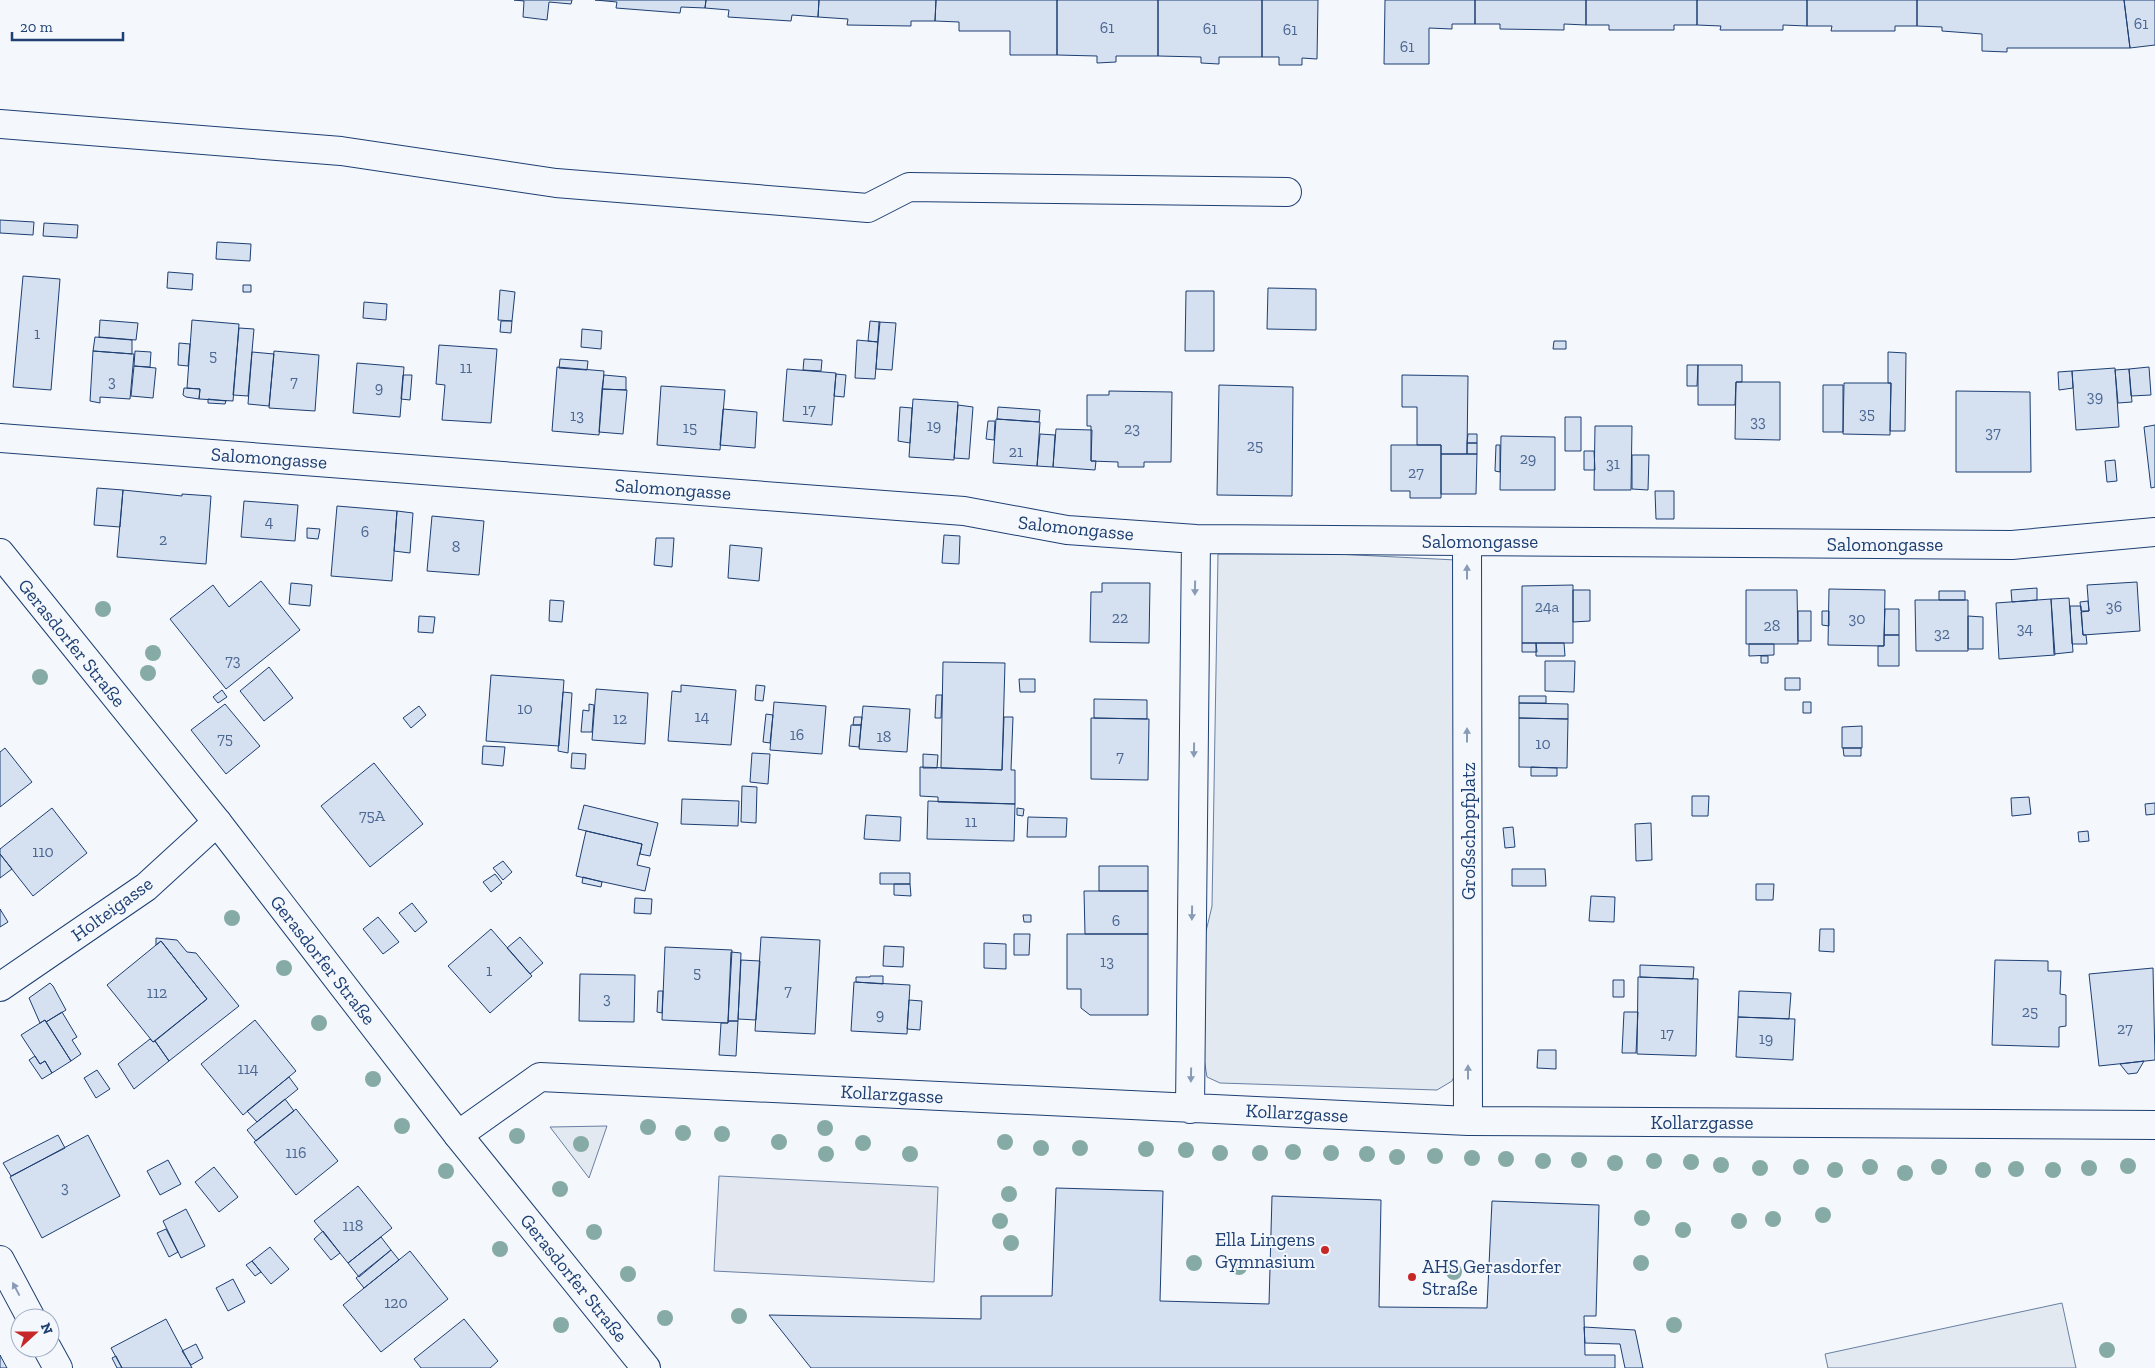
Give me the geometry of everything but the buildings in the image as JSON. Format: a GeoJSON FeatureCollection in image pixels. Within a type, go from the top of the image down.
{"type":"FeatureCollection","features":[{"type":"Feature","properties":{"kind":"street"},"geometry":{"type":"LineString","coordinates":[[0,124],[341,151],[556,183],[868,208],[909,187],[1286,192]]}},
{"type":"Feature","properties":{"kind":"street","name":"Salomongasse"},"geometry":{"type":"LineString","coordinates":[[0,438],[964,511],[1066,530],[1196,539],[2012,544],[2155,532]]}},
{"type":"Feature","properties":{"kind":"street"},"geometry":{"type":"LineString","coordinates":[[1190,1109],[1196,539]]}},
{"type":"Feature","properties":{"kind":"street","name":"Großschopfplatz"},"geometry":{"type":"LineString","coordinates":[[1467,541],[1468,1121]]}},
{"type":"Feature","properties":{"kind":"street","name":"Gerasdorfer Straße"},"geometry":{"type":"LineString","coordinates":[[0,553],[217,822],[458,1135],[646,1368]]}},
{"type":"Feature","properties":{"kind":"street","name":"Holteigasse"},"geometry":{"type":"LineString","coordinates":[[0,987],[146,887],[217,822]]}},
{"type":"Feature","properties":{"kind":"street","name":"Kollarzgasse"},"geometry":{"type":"LineString","coordinates":[[458,1135],[540,1077],[1468,1121],[2155,1125]]}},
{"type":"Feature","properties":{"kind":"street"},"geometry":{"type":"LineString","coordinates":[[0,1260],[26,1308]]}},
{"type":"Feature","properties":{"kind":"shaded area"},"geometry":{"type":"Polygon","coordinates":[[[1218,554],[1336,554],[1456,560],[1463,1057],[1452,1081],[1437,1090],[1220,1083],[1207,1077],[1201,1040],[1203,944],[1212,906],[1218,554]]]}},
{"type":"Feature","properties":{"kind":"shaded area"},"geometry":{"type":"Polygon","coordinates":[[[607,1126],[589,1178],[550,1127],[607,1126]]]}},
{"type":"Feature","properties":{"kind":"shaded area"},"geometry":{"type":"Polygon","coordinates":[[[719,1176],[938,1187],[934,1282],[714,1271],[719,1176]]]}},
{"type":"Feature","properties":{"kind":"shaded area"},"geometry":{"type":"Polygon","coordinates":[[[2062,1303],[2076,1368],[1828,1368],[1825,1354],[2062,1303]]]}},
{"type":"Feature","properties":{"kind":"place","name":"Ella Lingens Gymnasium"},"geometry":{"type":"Point","coordinates":[1325,1250]}},
{"type":"Feature","properties":{"kind":"place","name":"AHS Gerasdorfer Straße"},"geometry":{"type":"Point","coordinates":[1412,1277]}}]}
